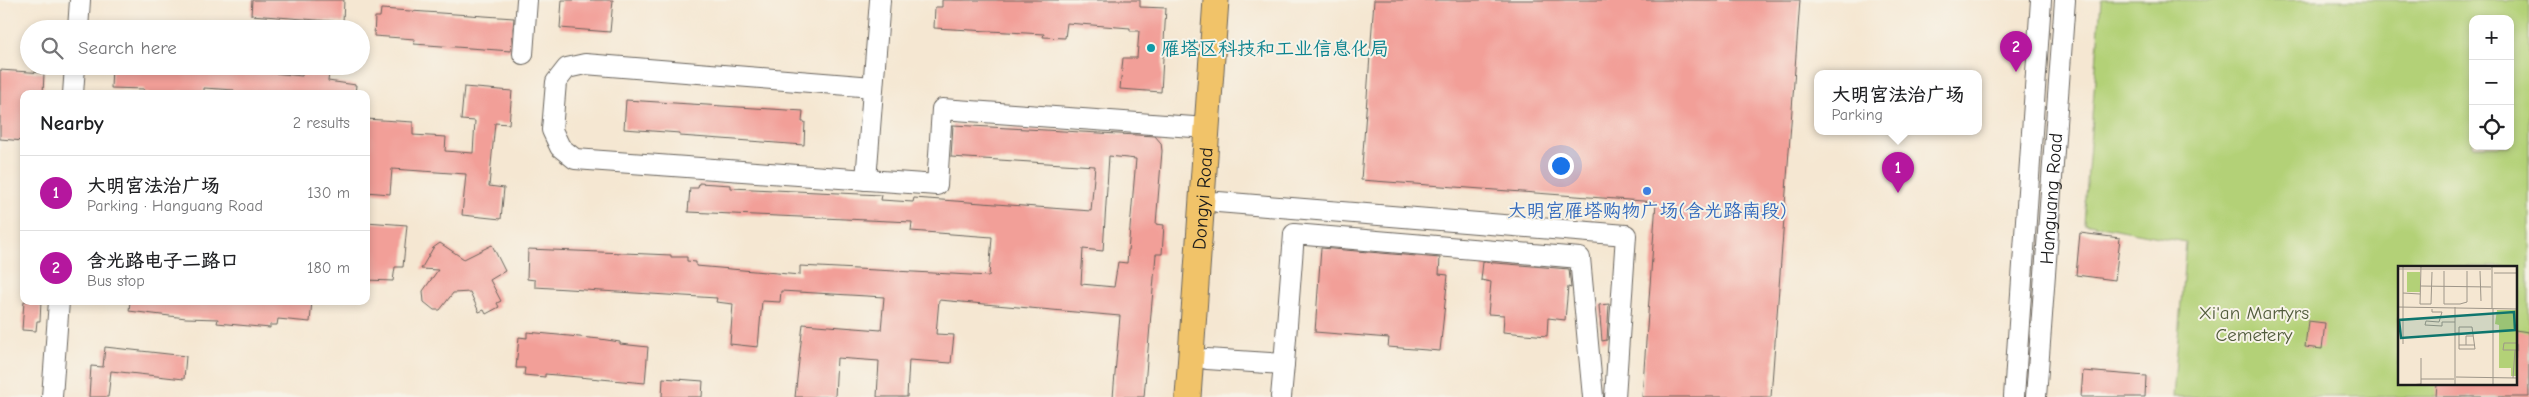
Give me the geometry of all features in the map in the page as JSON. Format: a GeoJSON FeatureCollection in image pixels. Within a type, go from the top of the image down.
{"type":"FeatureCollection","features":[{"type":"Feature","properties":{"kind":"main road","name":"Dongyi Road"},"geometry":{"type":"LineString","coordinates":[[1188,397],[1216,0]]}},
{"type":"Feature","properties":{"kind":"main road","name":"Dongyi Road"},"geometry":{"type":"LineString","coordinates":[[1204,397],[1233,0]]}},
{"type":"Feature","properties":{"kind":"street"},"geometry":{"type":"LineString","coordinates":[[79,20],[80,0]]}},
{"type":"Feature","properties":{"kind":"street"},"geometry":{"type":"LineString","coordinates":[[523,54],[527,0]]}},
{"type":"Feature","properties":{"kind":"street"},"geometry":{"type":"LineString","coordinates":[[866,180],[880,0]]}},
{"type":"Feature","properties":{"kind":"street","name":"Hanguang Road"},"geometry":{"type":"LineString","coordinates":[[2014,397],[2041,0]]}},
{"type":"Feature","properties":{"kind":"street","name":"Hanguang Road"},"geometry":{"type":"LineString","coordinates":[[2036,397],[2065,0]]}},
{"type":"Feature","properties":{"kind":"street"},"geometry":{"type":"LineString","coordinates":[[873,87],[585,64],[567,68],[556,82],[552,130],[560,147],[574,159],[937,185],[942,109],[1207,128]]}},
{"type":"Feature","properties":{"kind":"street"},"geometry":{"type":"LineString","coordinates":[[73,90],[74,75]]}},
{"type":"Feature","properties":{"kind":"street"},"geometry":{"type":"LineString","coordinates":[[1218,202],[1626,235],[1615,397]]}},
{"type":"Feature","properties":{"kind":"street"},"geometry":{"type":"LineString","coordinates":[[1281,397],[1294,234],[1580,258],[1593,397]]}},
{"type":"Feature","properties":{"kind":"street"},"geometry":{"type":"LineString","coordinates":[[52,397],[59,305]]}},
{"type":"Feature","properties":{"kind":"street"},"geometry":{"type":"LineString","coordinates":[[1207,359],[1284,364]]}},
{"type":"Feature","properties":{"kind":"green space","name":"Xi'an Martyrs Cemetery"},"geometry":{"type":"Polygon","coordinates":[[[2101,0],[2529,0],[2529,397],[2173,397],[2186,242],[2084,223],[2101,0]]]}},
{"type":"Feature","properties":{"kind":"building"},"geometry":{"type":"Polygon","coordinates":[[[252,0],[344,0],[343,20],[251,15],[252,0]]]}},
{"type":"Feature","properties":{"kind":"building"},"geometry":{"type":"Polygon","coordinates":[[[562,0],[613,0],[610,32],[560,28],[562,0]]]}},
{"type":"Feature","properties":{"kind":"building","name":"雁塔区科技和工业信息化局"},"geometry":{"type":"Polygon","coordinates":[[[942,0],[1140,0],[1140,7],[1166,8],[1161,92],[1120,89],[1123,58],[1137,58],[1139,31],[1130,31],[1130,28],[1067,23],[1065,38],[1043,37],[1044,34],[934,28],[935,7],[942,7],[942,0]]]}},
{"type":"Feature","properties":{"kind":"building","name":"大明宫雁塔购物广场(含光路南段)"},"geometry":{"type":"Polygon","coordinates":[[[1374,0],[1800,0],[1771,397],[1642,397],[1656,202],[1361,180],[1374,0]]]}},
{"type":"Feature","properties":{"kind":"building"},"geometry":{"type":"Polygon","coordinates":[[[381,9],[514,18],[511,51],[414,44],[415,39],[374,36],[375,17],[380,17],[381,9]]]}},
{"type":"Feature","properties":{"kind":"building"},"geometry":{"type":"Polygon","coordinates":[[[0,70],[20,71],[20,75],[44,75],[43,90],[20,90],[20,141],[0,139],[0,70]]]}},
{"type":"Feature","properties":{"kind":"building"},"geometry":{"type":"Polygon","coordinates":[[[112,75],[329,75],[328,81],[356,85],[355,90],[234,90],[204,88],[204,90],[144,90],[111,88],[112,75]]]}},
{"type":"Feature","properties":{"kind":"building"},"geometry":{"type":"Polygon","coordinates":[[[464,87],[512,91],[509,124],[495,123],[489,186],[504,188],[501,219],[462,215],[466,174],[392,169],[390,194],[370,192],[370,119],[413,122],[413,135],[446,137],[445,151],[473,153],[475,121],[461,120],[464,87]]]}},
{"type":"Feature","properties":{"kind":"building"},"geometry":{"type":"Polygon","coordinates":[[[626,100],[803,111],[802,122],[805,122],[804,145],[680,136],[680,133],[624,129],[626,100]]]}},
{"type":"Feature","properties":{"kind":"building"},"geometry":{"type":"Polygon","coordinates":[[[953,125],[1155,136],[1161,143],[1156,224],[1164,225],[1162,254],[1156,254],[1144,397],[1113,397],[1120,316],[939,300],[936,334],[954,335],[951,363],[909,360],[907,397],[877,397],[879,361],[837,358],[835,397],[795,397],[803,324],[881,330],[884,297],[781,291],[780,302],[762,301],[758,347],[730,344],[733,304],[716,302],[717,298],[535,287],[535,280],[527,279],[528,249],[671,255],[671,257],[687,257],[687,261],[696,262],[696,266],[800,275],[800,266],[989,276],[992,237],[911,231],[912,222],[688,212],[690,188],[698,188],[699,183],[731,185],[731,188],[882,195],[881,200],[913,202],[914,198],[1091,211],[1095,166],[951,157],[953,125]],[[1109,156],[1103,251],[1083,249],[1081,284],[1114,287],[1118,262],[1127,263],[1136,159],[1109,156]]]}},
{"type":"Feature","properties":{"kind":"building"},"geometry":{"type":"Polygon","coordinates":[[[370,222],[407,225],[403,267],[395,267],[393,281],[370,280],[370,222]]]}},
{"type":"Feature","properties":{"kind":"building"},"geometry":{"type":"Polygon","coordinates":[[[2080,233],[2120,238],[2115,280],[2076,275],[2080,233]]]}},
{"type":"Feature","properties":{"kind":"building"},"geometry":{"type":"Polygon","coordinates":[[[440,243],[464,259],[492,245],[505,271],[490,280],[501,301],[497,303],[499,307],[486,314],[484,310],[479,312],[470,292],[453,293],[440,310],[434,310],[424,302],[423,291],[438,270],[421,269],[433,248],[440,243]]]}},
{"type":"Feature","properties":{"kind":"building"},"geometry":{"type":"Polygon","coordinates":[[[1321,248],[1440,258],[1439,274],[1448,275],[1440,351],[1388,347],[1389,338],[1315,332],[1321,248]]]}},
{"type":"Feature","properties":{"kind":"building"},"geometry":{"type":"Polygon","coordinates":[[[1483,262],[1569,269],[1571,288],[1568,287],[1565,320],[1548,318],[1547,336],[1503,332],[1504,315],[1488,314],[1491,282],[1481,280],[1483,262]]]}},
{"type":"Feature","properties":{"kind":"building"},"geometry":{"type":"Polygon","coordinates":[[[1609,304],[1607,340],[1602,341],[1599,305],[1609,304]]]}},
{"type":"Feature","properties":{"kind":"building"},"geometry":{"type":"Polygon","coordinates":[[[24,305],[41,305],[40,321],[37,321],[36,331],[22,330],[24,305]]]}},
{"type":"Feature","properties":{"kind":"building"},"geometry":{"type":"Polygon","coordinates":[[[130,305],[312,305],[310,322],[278,319],[277,325],[270,325],[270,328],[217,323],[218,319],[186,318],[129,311],[130,305]]]}},
{"type":"Feature","properties":{"kind":"building"},"geometry":{"type":"Polygon","coordinates":[[[2308,321],[2325,323],[2322,349],[2305,347],[2308,321]]]}},
{"type":"Feature","properties":{"kind":"building"},"geometry":{"type":"Polygon","coordinates":[[[2516,330],[2529,332],[2529,397],[2436,397],[2437,384],[2516,384],[2516,330]]]}},
{"type":"Feature","properties":{"kind":"building"},"geometry":{"type":"Polygon","coordinates":[[[527,332],[600,339],[620,342],[620,344],[648,347],[645,383],[545,374],[545,377],[524,375],[525,368],[516,368],[519,337],[527,338],[527,332]]]}},
{"type":"Feature","properties":{"kind":"building"},"geometry":{"type":"Polygon","coordinates":[[[105,347],[186,356],[184,379],[111,371],[108,397],[89,397],[91,366],[103,367],[105,347]]]}},
{"type":"Feature","properties":{"kind":"building"},"geometry":{"type":"Polygon","coordinates":[[[2083,371],[2146,376],[2145,397],[2081,397],[2083,371]]]}},
{"type":"Feature","properties":{"kind":"building"},"geometry":{"type":"Polygon","coordinates":[[[663,378],[703,381],[702,397],[662,397],[663,378]]]}},
{"type":"Feature","properties":{"kind":"place","name":"雁塔区科技和工业信息化局"},"geometry":{"type":"Point","coordinates":[1151,48]}},
{"type":"Feature","properties":{"kind":"place","name":"含光路电子二路口"},"geometry":{"type":"Point","coordinates":[2016,72]}},
{"type":"Feature","properties":{"kind":"place","name":"大明宫雁塔购物广场(含光路南段)"},"geometry":{"type":"Point","coordinates":[1647,191]}},
{"type":"Feature","properties":{"kind":"place","name":"大明宫法治广场"},"geometry":{"type":"Point","coordinates":[1898,193]}}]}
